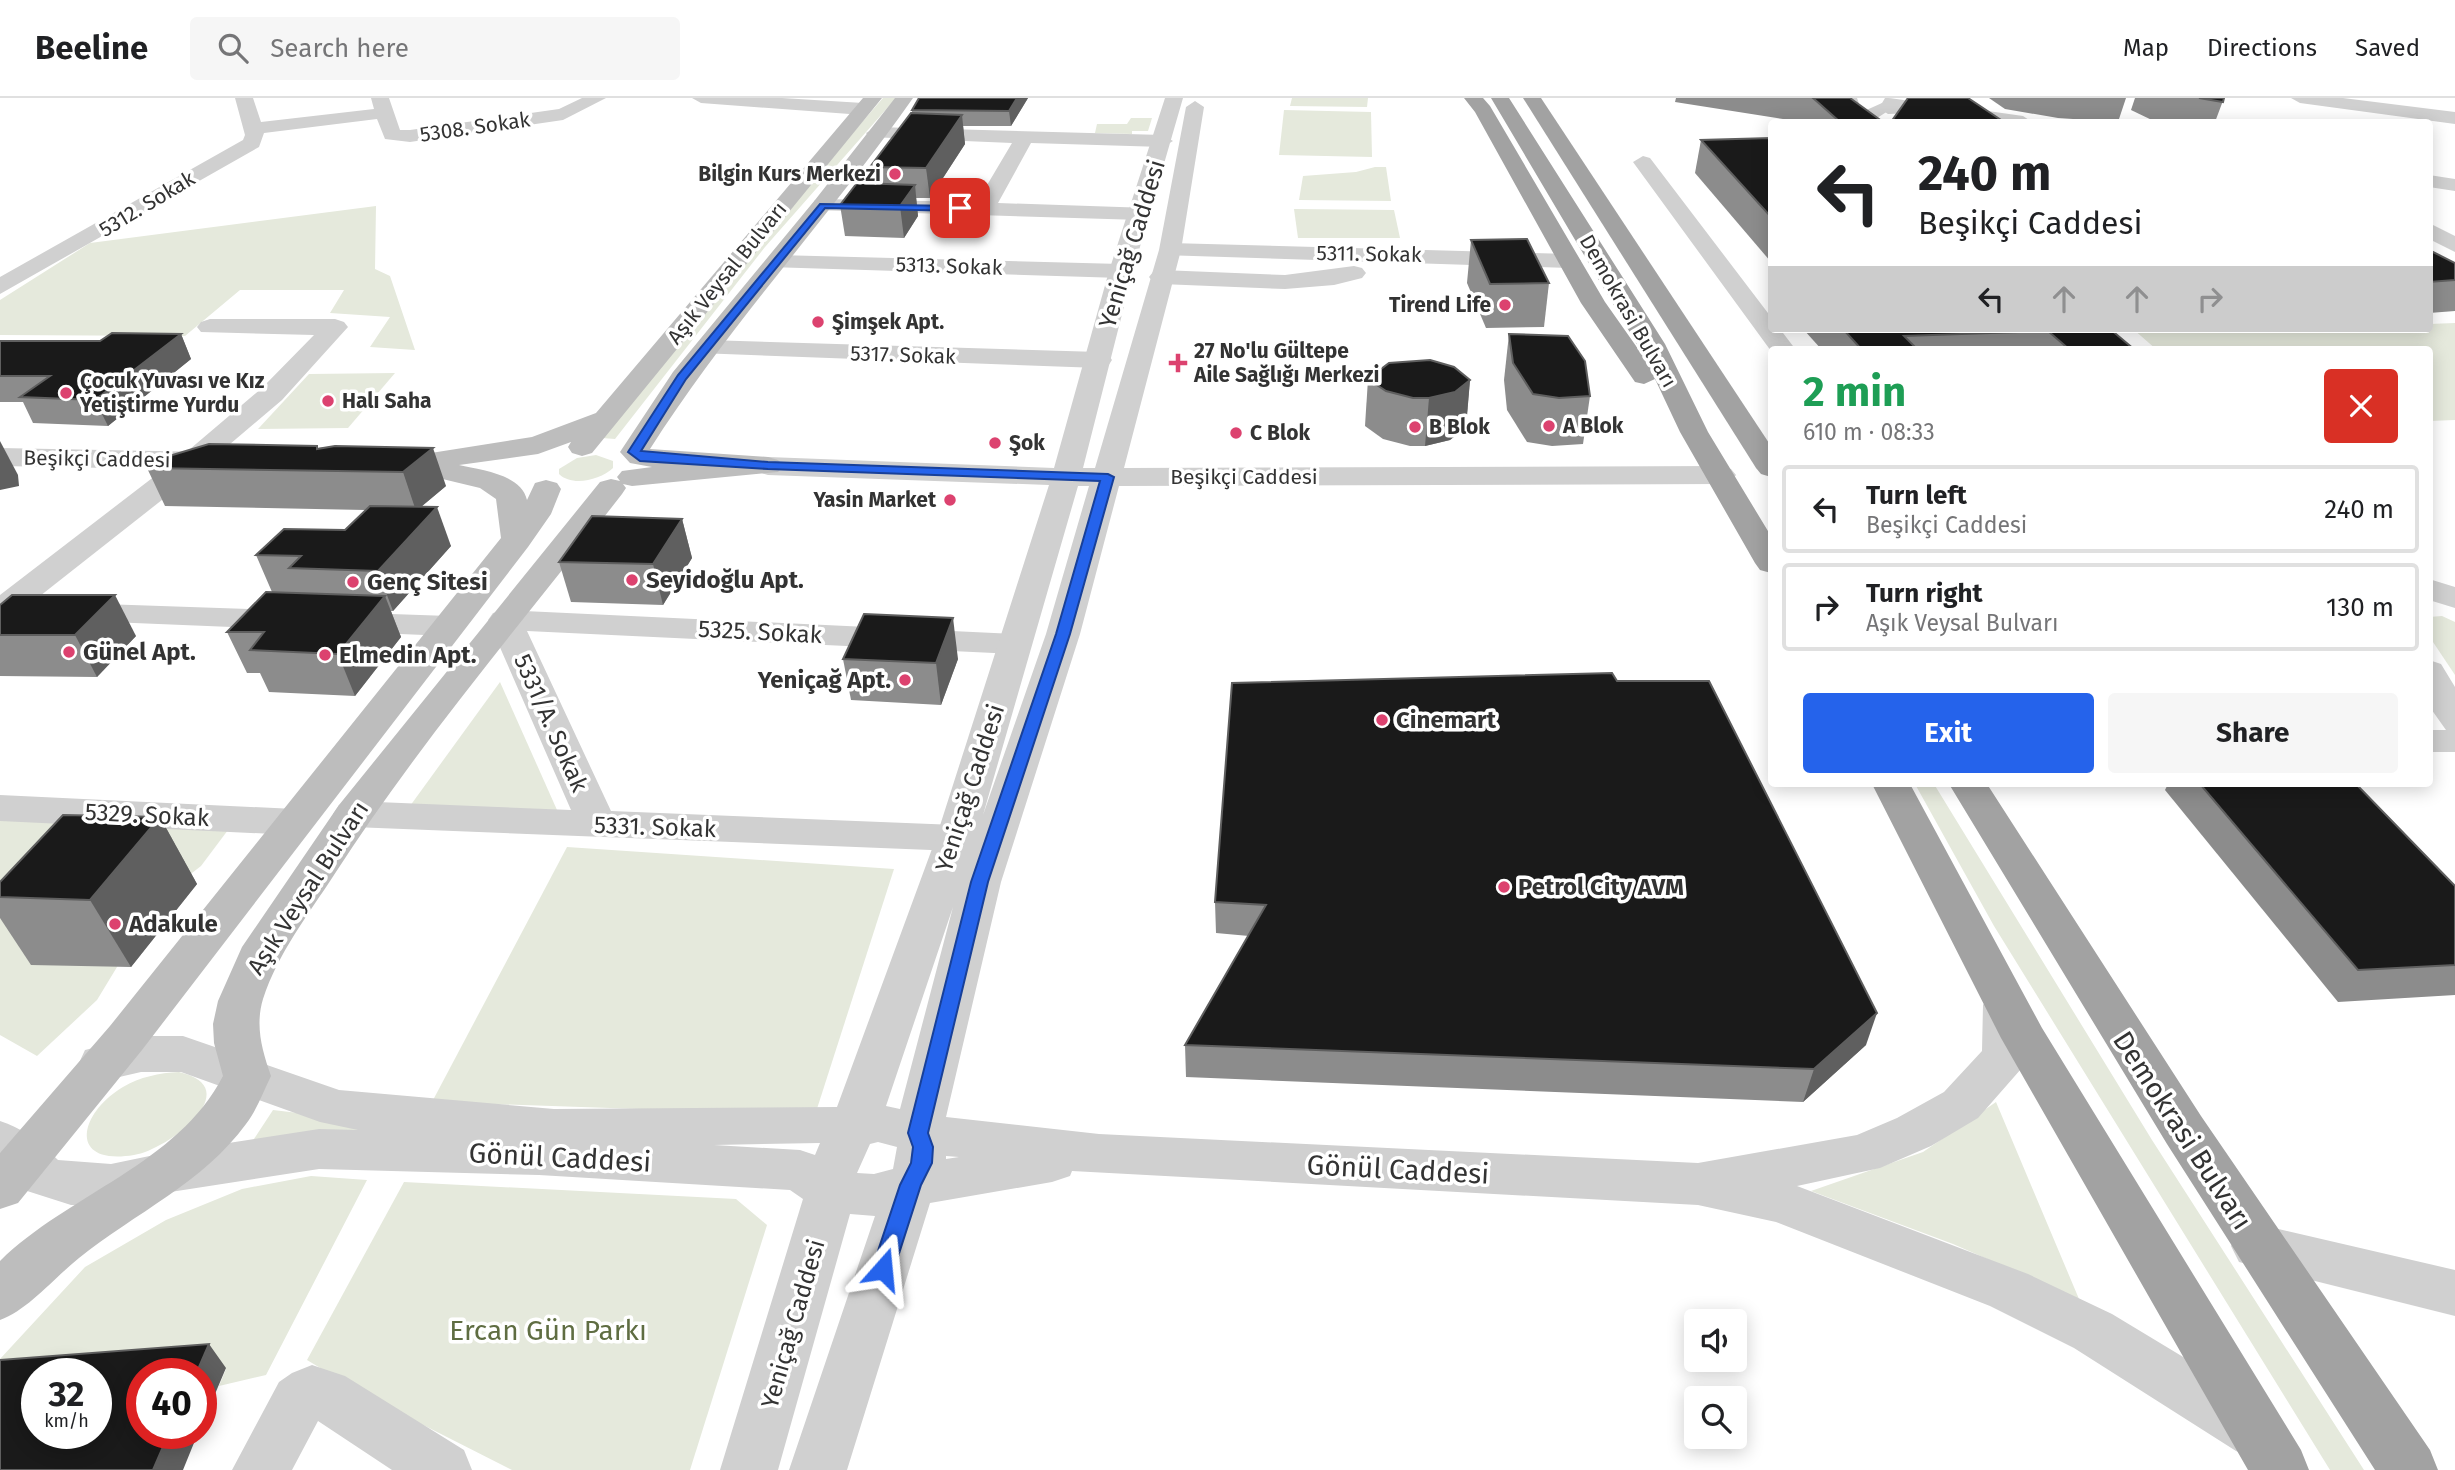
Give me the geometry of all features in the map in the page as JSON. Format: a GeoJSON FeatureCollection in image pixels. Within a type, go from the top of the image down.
{"type":"FeatureCollection","features":[{"type":"Feature","properties":{"kind":"highway"},"geometry":{"type":"LineString","coordinates":[[1473,98],[1593,303],[1662,402],[1694,432]]}},
{"type":"Feature","properties":{"kind":"highway","name":"Demokrasi Bulvarı"},"geometry":{"type":"LineString","coordinates":[[1500,98],[1652,344],[1694,432],[1768,558]]}},
{"type":"Feature","properties":{"kind":"highway","name":"Demokrasi Bulvarı"},"geometry":{"type":"LineString","coordinates":[[1532,98],[1610,223],[1768,463]]}},
{"type":"Feature","properties":{"kind":"highway"},"geometry":{"type":"LineString","coordinates":[[1556,98],[1591,151]]}},
{"type":"Feature","properties":{"kind":"highway"},"geometry":{"type":"LineString","coordinates":[[1717,345],[1741,392],[1750,433]]}},
{"type":"Feature","properties":{"kind":"highway"},"geometry":{"type":"LineString","coordinates":[[1893,787],[2006,1005],[2270,1452]]}},
{"type":"Feature","properties":{"kind":"highway","name":"Demokrasi Bulvarı"},"geometry":{"type":"LineString","coordinates":[[1970,787],[2072,956],[2257,1246],[2409,1470]]}},
{"type":"Feature","properties":{"kind":"main road","name":"Aşık Veysal Bulvarı"},"geometry":{"type":"LineString","coordinates":[[247,1076],[237,1043],[236,1024],[244,990],[257,958],[353,814],[505,620],[629,468],[682,378],[823,205],[904,98]]}},
{"type":"Feature","properties":{"kind":"main road","name":"Aşık Veysal Bulvarı"},"geometry":{"type":"LineString","coordinates":[[8,1162],[126,1038],[517,540],[536,514],[555,467],[608,417],[868,104]]}},
{"type":"Feature","properties":{"kind":"main road"},"geometry":{"type":"LineString","coordinates":[[390,465],[538,445],[608,417]]}},
{"type":"Feature","properties":{"kind":"main road"},"geometry":{"type":"LineString","coordinates":[[390,465],[555,467],[616,446],[629,468],[568,494],[555,467]]}},
{"type":"Feature","properties":{"kind":"main road"},"geometry":{"type":"LineString","coordinates":[[390,465],[461,474],[495,484],[511,495],[517,540]]}},
{"type":"Feature","properties":{"kind":"main road","name":"Beşikçi Caddesi"},"geometry":{"type":"LineString","coordinates":[[629,468],[768,466]]}},
{"type":"Feature","properties":{"kind":"main road"},"geometry":{"type":"LineString","coordinates":[[0,1297],[31,1265],[66,1238],[184,1158],[230,1110],[247,1076]]}},
{"type":"Feature","properties":{"kind":"street"},"geometry":{"type":"LineString","coordinates":[[244,98],[253,129],[382,106]]}},
{"type":"Feature","properties":{"kind":"street","name":"5308. Sokak"},"geometry":{"type":"LineString","coordinates":[[382,106],[391,135],[418,135],[563,114],[597,98]]}},
{"type":"Feature","properties":{"kind":"street"},"geometry":{"type":"LineString","coordinates":[[701,98],[868,104]]}},
{"type":"Feature","properties":{"kind":"street","name":"Yeniçağ Caddesi"},"geometry":{"type":"LineString","coordinates":[[748,1470],[778,1380],[831,1191],[832,1170],[854,1128],[956,838],[1066,477],[1121,271],[1141,213],[1174,98]]}},
{"type":"Feature","properties":{"kind":"street","name":"Yeniçağ Caddesi"},"geometry":{"type":"LineString","coordinates":[[818,1470],[910,1185],[922,1163],[923,1147],[918,1133],[980,882],[1063,634],[1108,477],[1165,263],[1197,98]]}},
{"type":"Feature","properties":{"kind":"street"},"geometry":{"type":"LineString","coordinates":[[1858,119],[1845,99],[2002,119]]}},
{"type":"Feature","properties":{"kind":"street"},"geometry":{"type":"LineString","coordinates":[[1865,119],[1889,103]]}},
{"type":"Feature","properties":{"kind":"street"},"geometry":{"type":"LineString","coordinates":[[2292,106],[2455,118]]}},
{"type":"Feature","properties":{"kind":"street","name":"5312. Sokak"},"geometry":{"type":"LineString","coordinates":[[0,287],[12,273],[252,143],[255,135],[253,129]]}},
{"type":"Feature","properties":{"kind":"street"},"geometry":{"type":"LineString","coordinates":[[876,133],[1163,141]]}},
{"type":"Feature","properties":{"kind":"street"},"geometry":{"type":"LineString","coordinates":[[984,209],[1024,138]]}},
{"type":"Feature","properties":{"kind":"street"},"geometry":{"type":"LineString","coordinates":[[1643,162],[1753,300],[1768,325]]}},
{"type":"Feature","properties":{"kind":"street"},"geometry":{"type":"LineString","coordinates":[[2433,182],[2455,185]]}},
{"type":"Feature","properties":{"kind":"street"},"geometry":{"type":"LineString","coordinates":[[823,205],[1141,213]]}},
{"type":"Feature","properties":{"kind":"street"},"geometry":{"type":"LineString","coordinates":[[2433,232],[2455,245]]}},
{"type":"Feature","properties":{"kind":"street","name":"5311. Sokak"},"geometry":{"type":"LineString","coordinates":[[1165,263],[1331,279],[1355,273],[1395,255],[1569,261]]}},
{"type":"Feature","properties":{"kind":"street","name":"5313. Sokak"},"geometry":{"type":"LineString","coordinates":[[777,262],[1121,271]]}},
{"type":"Feature","properties":{"kind":"street"},"geometry":{"type":"LineString","coordinates":[[1753,300],[1768,291]]}},
{"type":"Feature","properties":{"kind":"street"},"geometry":{"type":"LineString","coordinates":[[1,611],[193,461],[272,394],[335,327],[210,327]]}},
{"type":"Feature","properties":{"kind":"street","name":"5317. Sokak"},"geometry":{"type":"LineString","coordinates":[[707,348],[1099,360]]}},
{"type":"Feature","properties":{"kind":"street","name":"Beşikçi Caddesi"},"geometry":{"type":"LineString","coordinates":[[0,457],[233,462]]}},
{"type":"Feature","properties":{"kind":"street","name":"Beşikçi Caddesi"},"geometry":{"type":"LineString","coordinates":[[768,466],[1066,477],[1720,475]]}},
{"type":"Feature","properties":{"kind":"street"},"geometry":{"type":"LineString","coordinates":[[2433,590],[2455,598]]}},
{"type":"Feature","properties":{"kind":"street"},"geometry":{"type":"LineString","coordinates":[[1,611],[449,626]]}},
{"type":"Feature","properties":{"kind":"street","name":"5325. Sokak"},"geometry":{"type":"LineString","coordinates":[[505,620],[1015,644]]}},
{"type":"Feature","properties":{"kind":"street","name":"5331/A. Sokak"},"geometry":{"type":"LineString","coordinates":[[505,620],[597,825]]}},
{"type":"Feature","properties":{"kind":"street"},"geometry":{"type":"LineString","coordinates":[[2433,679],[2455,721]]}},
{"type":"Feature","properties":{"kind":"street"},"geometry":{"type":"LineString","coordinates":[[2433,741],[2455,741]]}},
{"type":"Feature","properties":{"kind":"street","name":"5329. Sokak"},"geometry":{"type":"LineString","coordinates":[[0,808],[295,822]]}},
{"type":"Feature","properties":{"kind":"street","name":"5331. Sokak"},"geometry":{"type":"LineString","coordinates":[[353,814],[956,838]]}},
{"type":"Feature","properties":{"kind":"street"},"geometry":{"type":"LineString","coordinates":[[1698,1184],[1863,1154],[1914,1132],[1961,1105],[2005,1056],[2006,1005]]}},
{"type":"Feature","properties":{"kind":"street","name":"Gönül Caddesi"},"geometry":{"type":"LineString","coordinates":[[102,1063],[141,1054],[183,1054],[337,1109],[554,1128],[820,1124],[854,1128],[878,1123],[918,1133],[1099,1154],[1698,1184]]}},
{"type":"Feature","properties":{"kind":"street","name":"Gönül Caddesi"},"geometry":{"type":"LineString","coordinates":[[8,1162],[71,1184],[111,1185],[164,1173],[319,1149],[539,1155],[800,1170],[831,1191],[874,1195],[910,1185],[1099,1154]]}},
{"type":"Feature","properties":{"kind":"street"},"geometry":{"type":"LineString","coordinates":[[1698,1184],[1781,1202],[2009,1290],[2093,1331],[2270,1452]]}},
{"type":"Feature","properties":{"kind":"street"},"geometry":{"type":"LineString","coordinates":[[2257,1246],[2455,1293]]}},
{"type":"Feature","properties":{"kind":"street"},"geometry":{"type":"LineString","coordinates":[[261,1470],[299,1401],[312,1391],[325,1394],[443,1470]]}},
{"type":"Feature","properties":{"kind":"green space"},"geometry":{"type":"Polygon","coordinates":[[[883,98],[896,98],[765,247],[615,439],[602,438],[754,247],[883,98]]]}},
{"type":"Feature","properties":{"kind":"green space"},"geometry":{"type":"Polygon","coordinates":[[[1292,98],[1368,98],[1367,107],[1290,106],[1292,98]]]}},
{"type":"Feature","properties":{"kind":"green space"},"geometry":{"type":"Polygon","coordinates":[[[1284,110],[1371,112],[1372,157],[1279,155],[1284,110]]]}},
{"type":"Feature","properties":{"kind":"green space"},"geometry":{"type":"Polygon","coordinates":[[[1131,118],[1152,118],[1148,131],[1132,131],[1132,134],[1095,133],[1097,124],[1127,124],[1131,118]]]}},
{"type":"Feature","properties":{"kind":"green space"},"geometry":{"type":"Polygon","coordinates":[[[1386,167],[1391,201],[1299,200],[1303,176],[1356,172],[1386,167]]]}},
{"type":"Feature","properties":{"kind":"green space"},"geometry":{"type":"Polygon","coordinates":[[[376,206],[375,269],[390,276],[415,350],[370,347],[390,317],[330,313],[344,290],[240,290],[185,336],[0,335],[0,300],[90,243],[376,206]]]}},
{"type":"Feature","properties":{"kind":"green space"},"geometry":{"type":"Polygon","coordinates":[[[1294,209],[1394,210],[1400,238],[1298,238],[1294,209]]]}},
{"type":"Feature","properties":{"kind":"green space"},"geometry":{"type":"Polygon","coordinates":[[[2455,323],[2455,420],[2433,421],[2433,346],[2152,346],[2138,333],[2433,333],[2433,324],[2455,323]]]}},
{"type":"Feature","properties":{"kind":"green space","name":"Halı Saha"},"geometry":{"type":"Polygon","coordinates":[[[395,373],[348,428],[258,429],[309,374],[395,373]]]}},
{"type":"Feature","properties":{"kind":"green space"},"geometry":{"type":"Polygon","coordinates":[[[596,455],[613,461],[613,468],[594,479],[578,481],[559,474],[559,469],[577,458],[596,455]]]}},
{"type":"Feature","properties":{"kind":"green space"},"geometry":{"type":"Polygon","coordinates":[[[2442,616],[2455,622],[2455,675],[2433,642],[2433,617],[2442,616]]]}},
{"type":"Feature","properties":{"kind":"green space"},"geometry":{"type":"Polygon","coordinates":[[[500,682],[557,810],[410,806],[500,682]]]}},
{"type":"Feature","properties":{"kind":"green space"},"geometry":{"type":"Polygon","coordinates":[[[1917,787],[1936,787],[2152,1140],[2364,1470],[2330,1470],[1994,926],[1917,787]]]}},
{"type":"Feature","properties":{"kind":"green space"},"geometry":{"type":"Polygon","coordinates":[[[0,820],[228,830],[201,866],[179,883],[117,967],[97,1000],[37,1056],[0,1035],[0,820]]]}},
{"type":"Feature","properties":{"kind":"green space"},"geometry":{"type":"Polygon","coordinates":[[[567,847],[894,869],[815,1115],[432,1102],[567,847]]]}},
{"type":"Feature","properties":{"kind":"green space"},"geometry":{"type":"Polygon","coordinates":[[[179,1072],[199,1080],[206,1091],[204,1104],[196,1118],[182,1131],[149,1151],[134,1155],[112,1156],[98,1153],[89,1145],[89,1123],[108,1098],[136,1081],[179,1072]]]}},
{"type":"Feature","properties":{"kind":"green space"},"geometry":{"type":"Polygon","coordinates":[[[1996,1102],[2079,1299],[1953,1244],[1811,1191],[1923,1152],[1996,1102]]]}},
{"type":"Feature","properties":{"kind":"green space"},"geometry":{"type":"Polygon","coordinates":[[[273,1110],[432,1129],[250,1145],[273,1110]]]}},
{"type":"Feature","properties":{"kind":"green space"},"geometry":{"type":"Polygon","coordinates":[[[311,1176],[367,1180],[266,1375],[219,1386],[226,1369],[217,1370],[217,1358],[126,1358],[126,1374],[112,1374],[112,1358],[21,1358],[21,1386],[0,1402],[0,1359],[85,1267],[166,1220],[242,1189],[311,1176]]]}},
{"type":"Feature","properties":{"kind":"green space","name":"Ercan Gün Parkı"},"geometry":{"type":"Polygon","coordinates":[[[404,1182],[736,1199],[767,1225],[690,1470],[512,1470],[370,1398],[307,1360],[404,1182]]]}},
{"type":"Feature","properties":{"kind":"building"},"geometry":{"type":"Polygon","coordinates":[[[919,98],[1017,98],[1009,111],[912,110],[919,98]]]}},
{"type":"Feature","properties":{"kind":"building"},"geometry":{"type":"Polygon","coordinates":[[[1813,98],[1850,98],[1879,119],[1837,119],[1813,98]]]}},
{"type":"Feature","properties":{"kind":"building"},"geometry":{"type":"Polygon","coordinates":[[[1908,98],[1968,98],[2000,119],[1893,119],[1908,98]]]}},
{"type":"Feature","properties":{"kind":"building"},"geometry":{"type":"Polygon","coordinates":[[[2199,98],[2224,98],[2223,102],[2199,98]]]}},
{"type":"Feature","properties":{"kind":"building"},"geometry":{"type":"Polygon","coordinates":[[[911,113],[962,115],[926,168],[870,167],[911,113]]]}},
{"type":"Feature","properties":{"kind":"building"},"geometry":{"type":"Polygon","coordinates":[[[1768,138],[1768,214],[1701,140],[1768,138]]]}},
{"type":"Feature","properties":{"kind":"building"},"geometry":{"type":"Polygon","coordinates":[[[857,183],[915,185],[900,206],[840,205],[857,183]]]}},
{"type":"Feature","properties":{"kind":"building"},"geometry":{"type":"Polygon","coordinates":[[[1527,239],[1549,283],[1490,284],[1471,240],[1527,239]]]}},
{"type":"Feature","properties":{"kind":"building"},"geometry":{"type":"Polygon","coordinates":[[[2433,252],[2455,263],[2455,280],[2433,282],[2433,252]]]}},
{"type":"Feature","properties":{"kind":"building"},"geometry":{"type":"Polygon","coordinates":[[[112,333],[181,334],[95,400],[20,397],[50,376],[0,376],[0,341],[100,341],[112,333]]]}},
{"type":"Feature","properties":{"kind":"building"},"geometry":{"type":"Polygon","coordinates":[[[1847,333],[1990,333],[1904,336],[1914,346],[1858,346],[1847,333]]]}},
{"type":"Feature","properties":{"kind":"building"},"geometry":{"type":"Polygon","coordinates":[[[2050,333],[2115,333],[2130,346],[2065,346],[2050,333]]]}},
{"type":"Feature","properties":{"kind":"building"},"geometry":{"type":"Polygon","coordinates":[[[1509,334],[1568,336],[1585,361],[1590,396],[1559,398],[1533,394],[1513,363],[1509,334]]]}},
{"type":"Feature","properties":{"kind":"building"},"geometry":{"type":"Polygon","coordinates":[[[1430,360],[1454,367],[1470,380],[1455,392],[1429,398],[1413,398],[1386,391],[1368,379],[1389,363],[1430,360]]]}},
{"type":"Feature","properties":{"kind":"building"},"geometry":{"type":"Polygon","coordinates":[[[209,444],[317,446],[317,449],[335,446],[433,448],[403,472],[147,468],[146,463],[209,444]]]}},
{"type":"Feature","properties":{"kind":"building"},"geometry":{"type":"Polygon","coordinates":[[[370,506],[437,507],[378,571],[289,568],[301,556],[256,555],[284,529],[345,530],[370,506]]]}},
{"type":"Feature","properties":{"kind":"building"},"geometry":{"type":"Polygon","coordinates":[[[592,516],[682,519],[653,564],[559,562],[592,516]]]}},
{"type":"Feature","properties":{"kind":"building"},"geometry":{"type":"Polygon","coordinates":[[[266,592],[385,596],[338,654],[250,650],[264,632],[227,632],[266,592]]]}},
{"type":"Feature","properties":{"kind":"building"},"geometry":{"type":"Polygon","coordinates":[[[12,595],[115,595],[75,635],[0,635],[0,605],[12,595]]]}},
{"type":"Feature","properties":{"kind":"building"},"geometry":{"type":"Polygon","coordinates":[[[864,614],[953,618],[936,663],[843,659],[864,614]]]}},
{"type":"Feature","properties":{"kind":"building","name":"Petrol City AVM"},"geometry":{"type":"Polygon","coordinates":[[[1612,673],[1617,681],[1709,681],[1877,1013],[1814,1069],[1185,1045],[1266,905],[1215,902],[1232,683],[1612,673]]]}},
{"type":"Feature","properties":{"kind":"building"},"geometry":{"type":"Polygon","coordinates":[[[2203,787],[2359,787],[2455,886],[2455,965],[2358,970],[2203,787]]]}},
{"type":"Feature","properties":{"kind":"building"},"geometry":{"type":"Polygon","coordinates":[[[63,815],[160,817],[90,900],[0,897],[0,882],[63,815]]]}},
{"type":"Feature","properties":{"kind":"building"},"geometry":{"type":"Polygon","coordinates":[[[209,1344],[203,1358],[126,1358],[126,1449],[162,1449],[153,1470],[0,1470],[0,1360],[21,1358],[21,1449],[112,1449],[112,1358],[26,1358],[209,1344]]]}},
{"type":"Feature","properties":{"kind":"place","name":"Bilgin Kurs Merkezi"},"geometry":{"type":"Point","coordinates":[895,174]}},
{"type":"Feature","properties":{"kind":"place","name":"Tirend Life"},"geometry":{"type":"Point","coordinates":[1505,305]}},
{"type":"Feature","properties":{"kind":"place","name":"Şimşek Apt."},"geometry":{"type":"Point","coordinates":[818,322]}},
{"type":"Feature","properties":{"kind":"place","name":"27 No'lu Gültepe Aile Sağlığı Merkezi"},"geometry":{"type":"Point","coordinates":[1178,363]}},
{"type":"Feature","properties":{"kind":"place","name":"Çocuk Yuvası ve Kız Yetiştirme Yurdu"},"geometry":{"type":"Point","coordinates":[66,393]}},
{"type":"Feature","properties":{"kind":"place","name":"Halı Saha"},"geometry":{"type":"Point","coordinates":[328,401]}},
{"type":"Feature","properties":{"kind":"place","name":"A Blok"},"geometry":{"type":"Point","coordinates":[1549,426]}},
{"type":"Feature","properties":{"kind":"place","name":"B Blok"},"geometry":{"type":"Point","coordinates":[1415,427]}},
{"type":"Feature","properties":{"kind":"place","name":"C Blok"},"geometry":{"type":"Point","coordinates":[1236,433]}},
{"type":"Feature","properties":{"kind":"place","name":"Şok"},"geometry":{"type":"Point","coordinates":[995,443]}},
{"type":"Feature","properties":{"kind":"place","name":"Yasin Market"},"geometry":{"type":"Point","coordinates":[950,500]}},
{"type":"Feature","properties":{"kind":"place","name":"Seyidoğlu Apt."},"geometry":{"type":"Point","coordinates":[632,580]}},
{"type":"Feature","properties":{"kind":"place","name":"Genç Sitesi"},"geometry":{"type":"Point","coordinates":[353,582]}},
{"type":"Feature","properties":{"kind":"place","name":"Günel Apt."},"geometry":{"type":"Point","coordinates":[69,652]}},
{"type":"Feature","properties":{"kind":"place","name":"Elmedin Apt."},"geometry":{"type":"Point","coordinates":[325,655]}},
{"type":"Feature","properties":{"kind":"place","name":"Yeniçağ Apt."},"geometry":{"type":"Point","coordinates":[905,680]}},
{"type":"Feature","properties":{"kind":"place","name":"Cinemart"},"geometry":{"type":"Point","coordinates":[1382,720]}},
{"type":"Feature","properties":{"kind":"place","name":"Petrol City AVM"},"geometry":{"type":"Point","coordinates":[1504,887]}},
{"type":"Feature","properties":{"kind":"place","name":"Adakule"},"geometry":{"type":"Point","coordinates":[115,924]}},
{"type":"Feature","properties":{"kind":"route"},"geometry":{"type":"LineString","coordinates":[[883,1269],[910,1185],[922,1163],[923,1147],[918,1133],[980,882],[1063,634],[1108,477],[768,466],[668,460],[640,457],[634,452],[682,378],[823,205],[960,208]]}}]}
